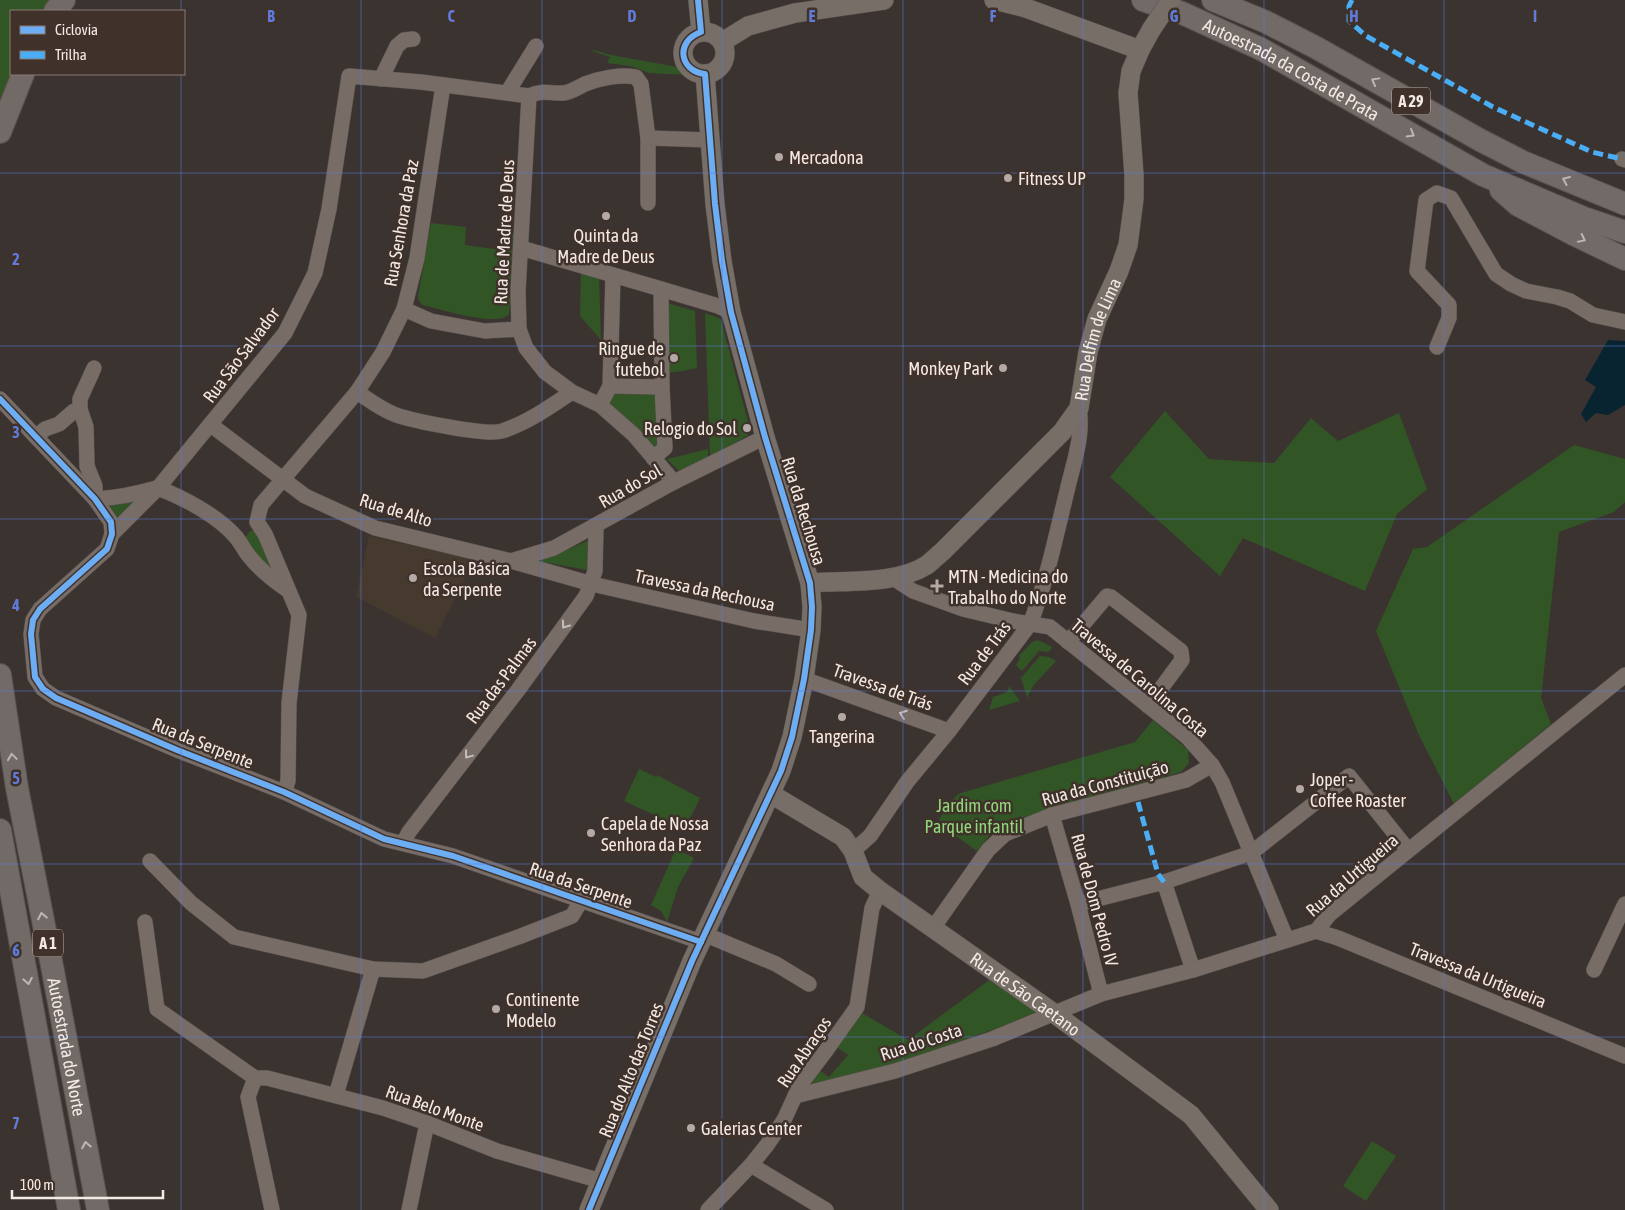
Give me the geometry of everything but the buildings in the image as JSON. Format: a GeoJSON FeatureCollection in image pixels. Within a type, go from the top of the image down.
{"type":"FeatureCollection","features":[{"type":"Feature","properties":{"kind":"highway"},"geometry":{"type":"LineString","coordinates":[[56,10],[64,0]]}},
{"type":"Feature","properties":{"kind":"highway","name":"Autoestrada da Costa de Prata"},"geometry":{"type":"LineString","coordinates":[[1143,0],[1182,13],[1261,48],[1483,175],[1584,218],[1625,232]]}},
{"type":"Feature","properties":{"kind":"highway","name":"Autoestrada da Costa de Prata"},"geometry":{"type":"LineString","coordinates":[[1213,0],[1266,22],[1315,47],[1480,140],[1523,162],[1620,200]]}},
{"type":"Feature","properties":{"kind":"highway"},"geometry":{"type":"LineString","coordinates":[[0,132],[23,75]]}},
{"type":"Feature","properties":{"kind":"highway"},"geometry":{"type":"LineString","coordinates":[[1483,175],[1518,205],[1625,259]]}},
{"type":"Feature","properties":{"kind":"highway","name":"Autoestrada do Norte"},"geometry":{"type":"LineString","coordinates":[[0,675],[16,788],[98,1210]]}},
{"type":"Feature","properties":{"kind":"highway","name":"Autoestrada do Norte"},"geometry":{"type":"LineString","coordinates":[[0,830],[69,1210]]}},
{"type":"Feature","properties":{"kind":"main road"},"geometry":{"type":"LineString","coordinates":[[722,42],[748,26],[795,13],[884,0]]}},
{"type":"Feature","properties":{"kind":"main road"},"geometry":{"type":"LineString","coordinates":[[994,0],[1026,8],[1140,50]]}},
{"type":"Feature","properties":{"kind":"main road","name":"Rua Delfim de Lima"},"geometry":{"type":"LineString","coordinates":[[810,583],[893,578],[927,565],[1062,432],[1079,408],[1088,352],[1097,319],[1119,271],[1128,245],[1134,199],[1128,94],[1131,71],[1140,50],[1171,0]]}},
{"type":"Feature","properties":{"kind":"main road"},"geometry":{"type":"LineString","coordinates":[[699,3],[701,32]]}},
{"type":"Feature","properties":{"kind":"main road"},"geometry":{"type":"LineString","coordinates":[[701,32],[714,34],[722,42],[725,51],[722,64],[712,73],[705,74],[692,70],[684,59],[683,52],[689,39],[701,32]]}},
{"type":"Feature","properties":{"kind":"main road","name":"Rua da Rechousa"},"geometry":{"type":"LineString","coordinates":[[702,938],[781,772],[792,737],[804,679],[811,630],[812,607],[810,583],[765,437],[731,312],[717,219],[705,74]]}},
{"type":"Feature","properties":{"kind":"main road","name":"Rua de São Caetano"},"geometry":{"type":"LineString","coordinates":[[771,794],[843,837],[853,851],[863,877],[880,891],[1055,1014],[1191,1115],[1269,1210]]}},
{"type":"Feature","properties":{"kind":"main road","name":"Rua do Alto das Torres"},"geometry":{"type":"LineString","coordinates":[[589,1210],[702,938]]}},
{"type":"Feature","properties":{"kind":"street"},"geometry":{"type":"LineString","coordinates":[[413,39],[404,40],[397,46],[382,78],[529,96],[538,91],[565,93],[588,82],[627,75],[636,77],[641,84],[648,138],[648,203]]}},
{"type":"Feature","properties":{"kind":"street"},"geometry":{"type":"LineString","coordinates":[[507,93],[536,46]]}},
{"type":"Feature","properties":{"kind":"street","name":"Rua São Salvador"},"geometry":{"type":"LineString","coordinates":[[112,534],[158,488],[285,333],[315,273],[329,209],[349,76],[382,78]]}},
{"type":"Feature","properties":{"kind":"street","name":"Rua Senhora da Paz"},"geometry":{"type":"LineString","coordinates":[[257,522],[262,505],[357,392],[383,352],[404,309],[417,258],[443,85]]}},
{"type":"Feature","properties":{"kind":"street","name":"Rua de Madre de Deus"},"geometry":{"type":"LineString","coordinates":[[529,96],[518,291],[519,329],[526,348],[544,372],[572,392],[600,405],[634,435],[674,482]]}},
{"type":"Feature","properties":{"kind":"street"},"geometry":{"type":"LineString","coordinates":[[648,138],[711,140]]}},
{"type":"Feature","properties":{"kind":"street"},"geometry":{"type":"LineString","coordinates":[[1437,347],[1449,318],[1449,306],[1417,271],[1426,200],[1429,196],[1437,193],[1451,198],[1496,274],[1503,279],[1526,291],[1557,296],[1570,301],[1593,315],[1625,322]]}},
{"type":"Feature","properties":{"kind":"street"},"geometry":{"type":"LineString","coordinates":[[521,248],[718,306],[731,312]]}},
{"type":"Feature","properties":{"kind":"street"},"geometry":{"type":"LineString","coordinates":[[600,405],[610,386],[613,275]]}},
{"type":"Feature","properties":{"kind":"street"},"geometry":{"type":"LineString","coordinates":[[653,458],[665,448],[661,289]]}},
{"type":"Feature","properties":{"kind":"street"},"geometry":{"type":"LineString","coordinates":[[404,309],[430,321],[485,331],[519,329]]}},
{"type":"Feature","properties":{"kind":"street"},"geometry":{"type":"LineString","coordinates":[[94,368],[80,399],[80,409],[86,427],[87,466],[95,486],[95,499]]}},
{"type":"Feature","properties":{"kind":"street"},"geometry":{"type":"LineString","coordinates":[[610,386],[662,387]]}},
{"type":"Feature","properties":{"kind":"street"},"geometry":{"type":"LineString","coordinates":[[357,392],[376,405],[396,415],[469,430],[500,432],[542,413],[572,392]]}},
{"type":"Feature","properties":{"kind":"street"},"geometry":{"type":"LineString","coordinates":[[0,399],[95,499],[111,522],[112,534]]}},
{"type":"Feature","properties":{"kind":"street","name":"Rua de Trás"},"geometry":{"type":"LineString","coordinates":[[853,851],[870,836],[907,782],[949,731],[1030,624],[1058,528],[1081,423],[1079,408]]}},
{"type":"Feature","properties":{"kind":"street"},"geometry":{"type":"LineString","coordinates":[[36,437],[45,429],[59,424],[74,411],[80,409]]}},
{"type":"Feature","properties":{"kind":"street","name":"Rua de Alto"},"geometry":{"type":"LineString","coordinates":[[211,425],[305,496],[375,528],[511,561],[592,584]]}},
{"type":"Feature","properties":{"kind":"street"},"geometry":{"type":"LineString","coordinates":[[1062,432],[1070,436],[1077,444]]}},
{"type":"Feature","properties":{"kind":"street","name":"Rua do Sol"},"geometry":{"type":"LineString","coordinates":[[511,561],[554,548],[596,527],[674,482],[765,437]]}},
{"type":"Feature","properties":{"kind":"street"},"geometry":{"type":"LineString","coordinates":[[95,499],[123,497],[158,488],[173,493],[216,519],[236,537],[250,557],[288,591]]}},
{"type":"Feature","properties":{"kind":"street"},"geometry":{"type":"LineString","coordinates":[[236,537],[247,524],[257,522],[299,615],[289,703],[288,781],[284,792]]}},
{"type":"Feature","properties":{"kind":"street","name":"Rua das Palmas"},"geometry":{"type":"LineString","coordinates":[[403,843],[409,832],[518,690],[586,596],[592,584],[595,571],[596,527]]}},
{"type":"Feature","properties":{"kind":"street","name":"Rua da Serpente"},"geometry":{"type":"LineString","coordinates":[[112,534],[107,549],[40,609],[33,620],[31,634],[36,676],[43,689],[56,698],[177,750],[284,792],[384,838],[453,856],[581,901],[702,938],[776,964],[809,984]]}},
{"type":"Feature","properties":{"kind":"street","name":"Travessa de Carolina Costa"},"geometry":{"type":"LineString","coordinates":[[893,578],[913,591],[963,609],[1050,627],[1187,738],[1212,765],[1222,782],[1287,940]]}},
{"type":"Feature","properties":{"kind":"street","name":"Travessa da Rechousa"},"geometry":{"type":"LineString","coordinates":[[592,584],[754,621],[811,630]]}},
{"type":"Feature","properties":{"kind":"street"},"geometry":{"type":"LineString","coordinates":[[1068,642],[1106,596],[1112,597],[1181,651],[1182,660],[1148,706]]}},
{"type":"Feature","properties":{"kind":"street","name":"Rua da Urtigueira"},"geometry":{"type":"LineString","coordinates":[[1055,1014],[1101,994],[1193,970],[1316,931],[1330,914],[1625,675]]}},
{"type":"Feature","properties":{"kind":"street","name":"Travessa de Trás"},"geometry":{"type":"LineString","coordinates":[[804,679],[949,731]]}},
{"type":"Feature","properties":{"kind":"street","name":"Rua da Constituição"},"geometry":{"type":"LineString","coordinates":[[933,928],[988,850],[1005,834],[1052,815],[1186,780],[1212,765]]}},
{"type":"Feature","properties":{"kind":"street"},"geometry":{"type":"LineString","coordinates":[[1078,904],[1164,882],[1251,853],[1349,776],[1408,850]]}},
{"type":"Feature","properties":{"kind":"street","name":"Rua de Dom Pedro IV"},"geometry":{"type":"LineString","coordinates":[[1052,815],[1078,904],[1101,994]]}},
{"type":"Feature","properties":{"kind":"street"},"geometry":{"type":"LineString","coordinates":[[150,861],[191,903],[234,937],[373,969],[423,971],[572,916],[581,901]]}},
{"type":"Feature","properties":{"kind":"street"},"geometry":{"type":"LineString","coordinates":[[1164,882],[1193,970]]}},
{"type":"Feature","properties":{"kind":"street","name":"Rua Abraços"},"geometry":{"type":"LineString","coordinates":[[708,1210],[768,1145],[784,1120],[800,1085],[857,1007],[872,908],[880,891]]}},
{"type":"Feature","properties":{"kind":"street"},"geometry":{"type":"LineString","coordinates":[[1594,970],[1619,932],[1625,904]]}},
{"type":"Feature","properties":{"kind":"street","name":"Rua Belo Monte"},"geometry":{"type":"LineString","coordinates":[[145,922],[157,1009],[255,1078],[267,1078],[383,1108],[497,1151],[601,1180]]}},
{"type":"Feature","properties":{"kind":"street","name":"Travessa da Urtigueira"},"geometry":{"type":"LineString","coordinates":[[1316,931],[1338,938],[1625,1056]]}},
{"type":"Feature","properties":{"kind":"street"},"geometry":{"type":"LineString","coordinates":[[336,1095],[373,969]]}},
{"type":"Feature","properties":{"kind":"street","name":"Rua do Costa"},"geometry":{"type":"LineString","coordinates":[[795,1096],[895,1071],[992,1039],[1055,1014]]}},
{"type":"Feature","properties":{"kind":"street"},"geometry":{"type":"LineString","coordinates":[[255,1078],[248,1097],[272,1210]]}},
{"type":"Feature","properties":{"kind":"street"},"geometry":{"type":"LineString","coordinates":[[409,1210],[427,1123]]}},
{"type":"Feature","properties":{"kind":"street"},"geometry":{"type":"LineString","coordinates":[[751,1165],[826,1210]]}},
{"type":"Feature","properties":{"kind":"shaded area","name":"Escola Básica da Serpente"},"geometry":{"type":"Polygon","coordinates":[[[369,536],[475,559],[435,638],[356,597],[369,536]]]}},
{"type":"Feature","properties":{"kind":"green space"},"geometry":{"type":"Polygon","coordinates":[[[0,0],[53,0],[46,10],[10,10],[11,75],[0,118],[0,0]]]}},
{"type":"Feature","properties":{"kind":"green space"},"geometry":{"type":"Polygon","coordinates":[[[593,50],[683,68],[687,70],[689,75],[649,73],[631,66],[607,63],[610,57],[593,50]]]}},
{"type":"Feature","properties":{"kind":"green space"},"geometry":{"type":"Polygon","coordinates":[[[431,223],[466,227],[465,245],[502,250],[505,233],[515,234],[509,315],[502,318],[480,318],[422,305],[418,296],[431,223]]]}},
{"type":"Feature","properties":{"kind":"green space"},"geometry":{"type":"Polygon","coordinates":[[[581,268],[599,274],[601,340],[580,316],[581,268]]]}},
{"type":"Feature","properties":{"kind":"green space"},"geometry":{"type":"Polygon","coordinates":[[[667,303],[695,311],[697,368],[665,373],[667,303]]]}},
{"type":"Feature","properties":{"kind":"green space"},"geometry":{"type":"Polygon","coordinates":[[[705,313],[721,320],[750,429],[747,436],[710,457],[705,313]]]}},
{"type":"Feature","properties":{"kind":"green space"},"geometry":{"type":"Polygon","coordinates":[[[611,388],[660,389],[663,448],[654,455],[602,405],[611,388]]]}},
{"type":"Feature","properties":{"kind":"green space"},"geometry":{"type":"Polygon","coordinates":[[[1165,411],[1209,459],[1274,463],[1311,418],[1338,441],[1399,413],[1427,489],[1397,514],[1365,591],[1243,538],[1220,576],[1110,477],[1165,411]]]}},
{"type":"Feature","properties":{"kind":"green space"},"geometry":{"type":"Polygon","coordinates":[[[1574,445],[1625,459],[1625,502],[1614,512],[1559,532],[1541,698],[1551,724],[1454,804],[1418,733],[1376,631],[1413,549],[1427,547],[1574,445]]]}},
{"type":"Feature","properties":{"kind":"green space"},"geometry":{"type":"Polygon","coordinates":[[[708,449],[708,458],[679,471],[667,459],[708,449]]]}},
{"type":"Feature","properties":{"kind":"green space"},"geometry":{"type":"Polygon","coordinates":[[[135,501],[119,519],[109,506],[135,501]]]}},
{"type":"Feature","properties":{"kind":"green space"},"geometry":{"type":"Polygon","coordinates":[[[255,530],[260,534],[276,578],[244,539],[250,531],[255,530]]]}},
{"type":"Feature","properties":{"kind":"green space"},"geometry":{"type":"Polygon","coordinates":[[[589,540],[589,567],[587,570],[538,561],[538,558],[558,554],[589,540]]]}},
{"type":"Feature","properties":{"kind":"green space"},"geometry":{"type":"Polygon","coordinates":[[[1038,640],[1052,647],[1049,652],[1039,651],[1022,671],[1016,665],[1020,658],[1019,656],[1032,642],[1038,640]]]}},
{"type":"Feature","properties":{"kind":"green space"},"geometry":{"type":"Polygon","coordinates":[[[1040,656],[1049,657],[1056,661],[1033,686],[1027,698],[1021,678],[1040,656]]]}},
{"type":"Feature","properties":{"kind":"green space"},"geometry":{"type":"Polygon","coordinates":[[[1009,686],[1020,701],[989,710],[993,697],[1007,692],[1009,686]]]}},
{"type":"Feature","properties":{"kind":"green space","name":"Jardim com Parque infantil"},"geometry":{"type":"Polygon","coordinates":[[[1153,720],[1188,750],[1189,763],[1181,772],[1012,821],[988,837],[977,851],[946,829],[947,826],[939,820],[943,813],[936,808],[949,804],[958,794],[1135,742],[1153,720]]]}},
{"type":"Feature","properties":{"kind":"green space"},"geometry":{"type":"Polygon","coordinates":[[[639,769],[656,777],[657,775],[700,798],[685,829],[624,801],[639,769]]]}},
{"type":"Feature","properties":{"kind":"green space"},"geometry":{"type":"Polygon","coordinates":[[[676,849],[694,858],[678,887],[667,922],[661,911],[651,905],[676,849]]]}},
{"type":"Feature","properties":{"kind":"green space"},"geometry":{"type":"Polygon","coordinates":[[[992,978],[1040,1013],[891,1066],[814,1083],[807,1080],[816,1068],[829,1077],[848,1055],[834,1045],[857,1010],[908,1040],[992,978]]]}},
{"type":"Feature","properties":{"kind":"green space"},"geometry":{"type":"Polygon","coordinates":[[[1372,1141],[1396,1156],[1366,1201],[1343,1186],[1372,1141]]]}},
{"type":"Feature","properties":{"kind":"water"},"geometry":{"type":"Polygon","coordinates":[[[1608,340],[1625,341],[1625,405],[1608,415],[1596,413],[1586,422],[1581,414],[1596,387],[1585,380],[1608,340]]]}},
{"type":"Feature","properties":{"kind":"marked path"},"geometry":{"type":"LineString","coordinates":[[1352,0],[1349,6],[1349,21],[1366,36],[1493,107],[1592,152],[1622,159]]}},
{"type":"Feature","properties":{"kind":"marked path"},"geometry":{"type":"LineString","coordinates":[[1138,802],[1158,874],[1164,882]]}},
{"type":"Feature","properties":{"kind":"cycle path"},"geometry":{"type":"LineString","coordinates":[[589,1210],[692,961],[781,771],[792,737],[804,679],[811,630],[810,583],[765,437],[731,312],[715,204],[705,74],[696,72],[685,62],[684,48],[687,42],[701,32],[698,0]]}},
{"type":"Feature","properties":{"kind":"cycle path"},"geometry":{"type":"LineString","coordinates":[[0,399],[95,499],[111,522],[112,534],[107,549],[40,609],[33,620],[31,634],[35,677],[43,689],[56,698],[177,750],[284,792],[384,839],[453,856],[701,942]]}},
{"type":"Feature","properties":{"kind":"place","name":"Mercadona"},"geometry":{"type":"Point","coordinates":[779,157]}},
{"type":"Feature","properties":{"kind":"place","name":"Fitness UP"},"geometry":{"type":"Point","coordinates":[1008,178]}},
{"type":"Feature","properties":{"kind":"place","name":"Quinta da Madre de Deus"},"geometry":{"type":"Point","coordinates":[606,216]}},
{"type":"Feature","properties":{"kind":"place","name":"Ringue de futebol"},"geometry":{"type":"Point","coordinates":[674,358]}},
{"type":"Feature","properties":{"kind":"place","name":"Monkey Park"},"geometry":{"type":"Point","coordinates":[1003,368]}},
{"type":"Feature","properties":{"kind":"place","name":"Relogio do Sol"},"geometry":{"type":"Point","coordinates":[747,428]}},
{"type":"Feature","properties":{"kind":"place","name":"Escola Básica da Serpente"},"geometry":{"type":"Point","coordinates":[413,578]}},
{"type":"Feature","properties":{"kind":"place","name":"MTN - Medicina do Trabalho do Norte"},"geometry":{"type":"Point","coordinates":[937,586]}},
{"type":"Feature","properties":{"kind":"place","name":"Tangerina"},"geometry":{"type":"Point","coordinates":[842,717]}},
{"type":"Feature","properties":{"kind":"place","name":"Joper - Coffee Roaster"},"geometry":{"type":"Point","coordinates":[1300,789]}},
{"type":"Feature","properties":{"kind":"place","name":"Capela de Nossa Senhora da Paz"},"geometry":{"type":"Point","coordinates":[591,833]}},
{"type":"Feature","properties":{"kind":"place","name":"Continente Modelo"},"geometry":{"type":"Point","coordinates":[496,1009]}},
{"type":"Feature","properties":{"kind":"place","name":"Galerias Center"},"geometry":{"type":"Point","coordinates":[691,1128]}}]}
